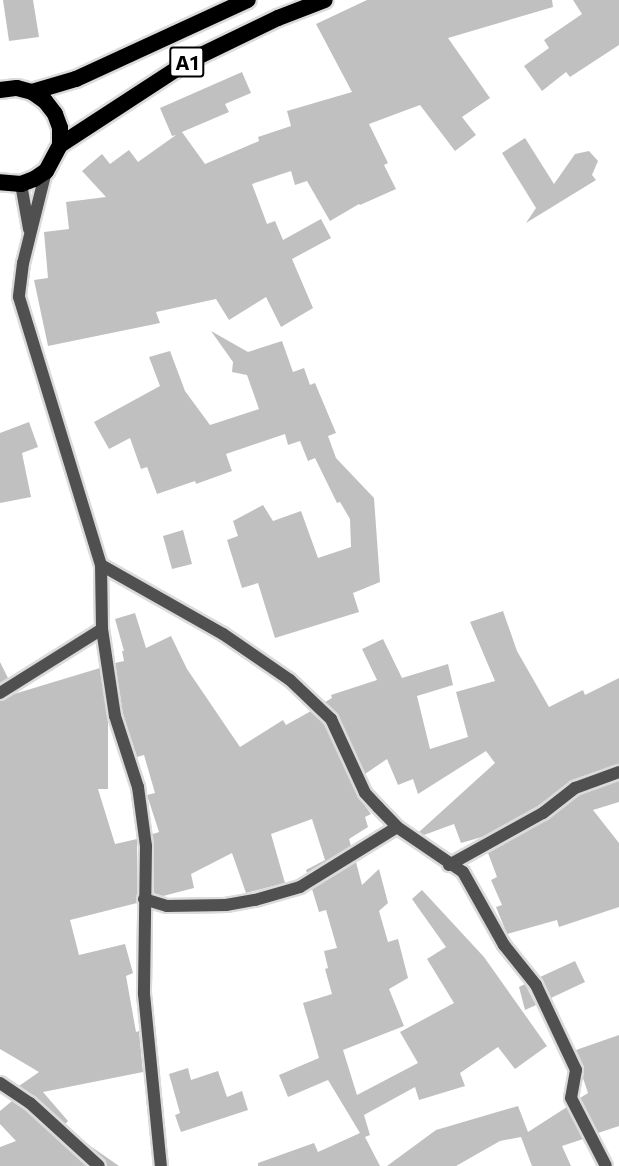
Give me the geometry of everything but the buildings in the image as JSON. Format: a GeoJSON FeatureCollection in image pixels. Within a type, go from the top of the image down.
{"type":"FeatureCollection","features":[{"type":"Feature","properties":{"kind":"highway","name":"A1"},"geometry":{"type":"LineString","coordinates":[[32,92],[76,79],[248,0]]}},
{"type":"Feature","properties":{"kind":"highway","name":"A1"},"geometry":{"type":"LineString","coordinates":[[60,145],[189,61],[278,18],[325,0]]}},
{"type":"Feature","properties":{"kind":"highway"},"geometry":{"type":"LineString","coordinates":[[0,90],[17,88],[32,92],[45,101],[55,114],[60,128],[60,145],[46,171],[34,179],[7,184]]}},
{"type":"Feature","properties":{"kind":"street"},"geometry":{"type":"LineString","coordinates":[[46,171],[29,233],[19,297],[100,565],[102,629],[115,716],[138,787],[146,846],[144,994],[161,1166]]}},
{"type":"Feature","properties":{"kind":"street"},"geometry":{"type":"LineString","coordinates":[[7,184],[29,233]]}},
{"type":"Feature","properties":{"kind":"street"},"geometry":{"type":"LineString","coordinates":[[100,565],[223,634],[290,680],[331,719],[365,793],[397,827],[449,865],[463,872],[504,945],[536,985],[576,1070],[571,1098],[606,1166]]}},
{"type":"Feature","properties":{"kind":"street"},"geometry":{"type":"LineString","coordinates":[[0,693],[102,629]]}},
{"type":"Feature","properties":{"kind":"street"},"geometry":{"type":"LineString","coordinates":[[449,865],[543,813],[575,788],[619,772]]}},
{"type":"Feature","properties":{"kind":"street"},"geometry":{"type":"LineString","coordinates":[[144,899],[167,906],[226,905],[255,900],[300,887],[397,827]]}},
{"type":"Feature","properties":{"kind":"street"},"geometry":{"type":"LineString","coordinates":[[0,1083],[30,1102],[99,1166]]}}]}
